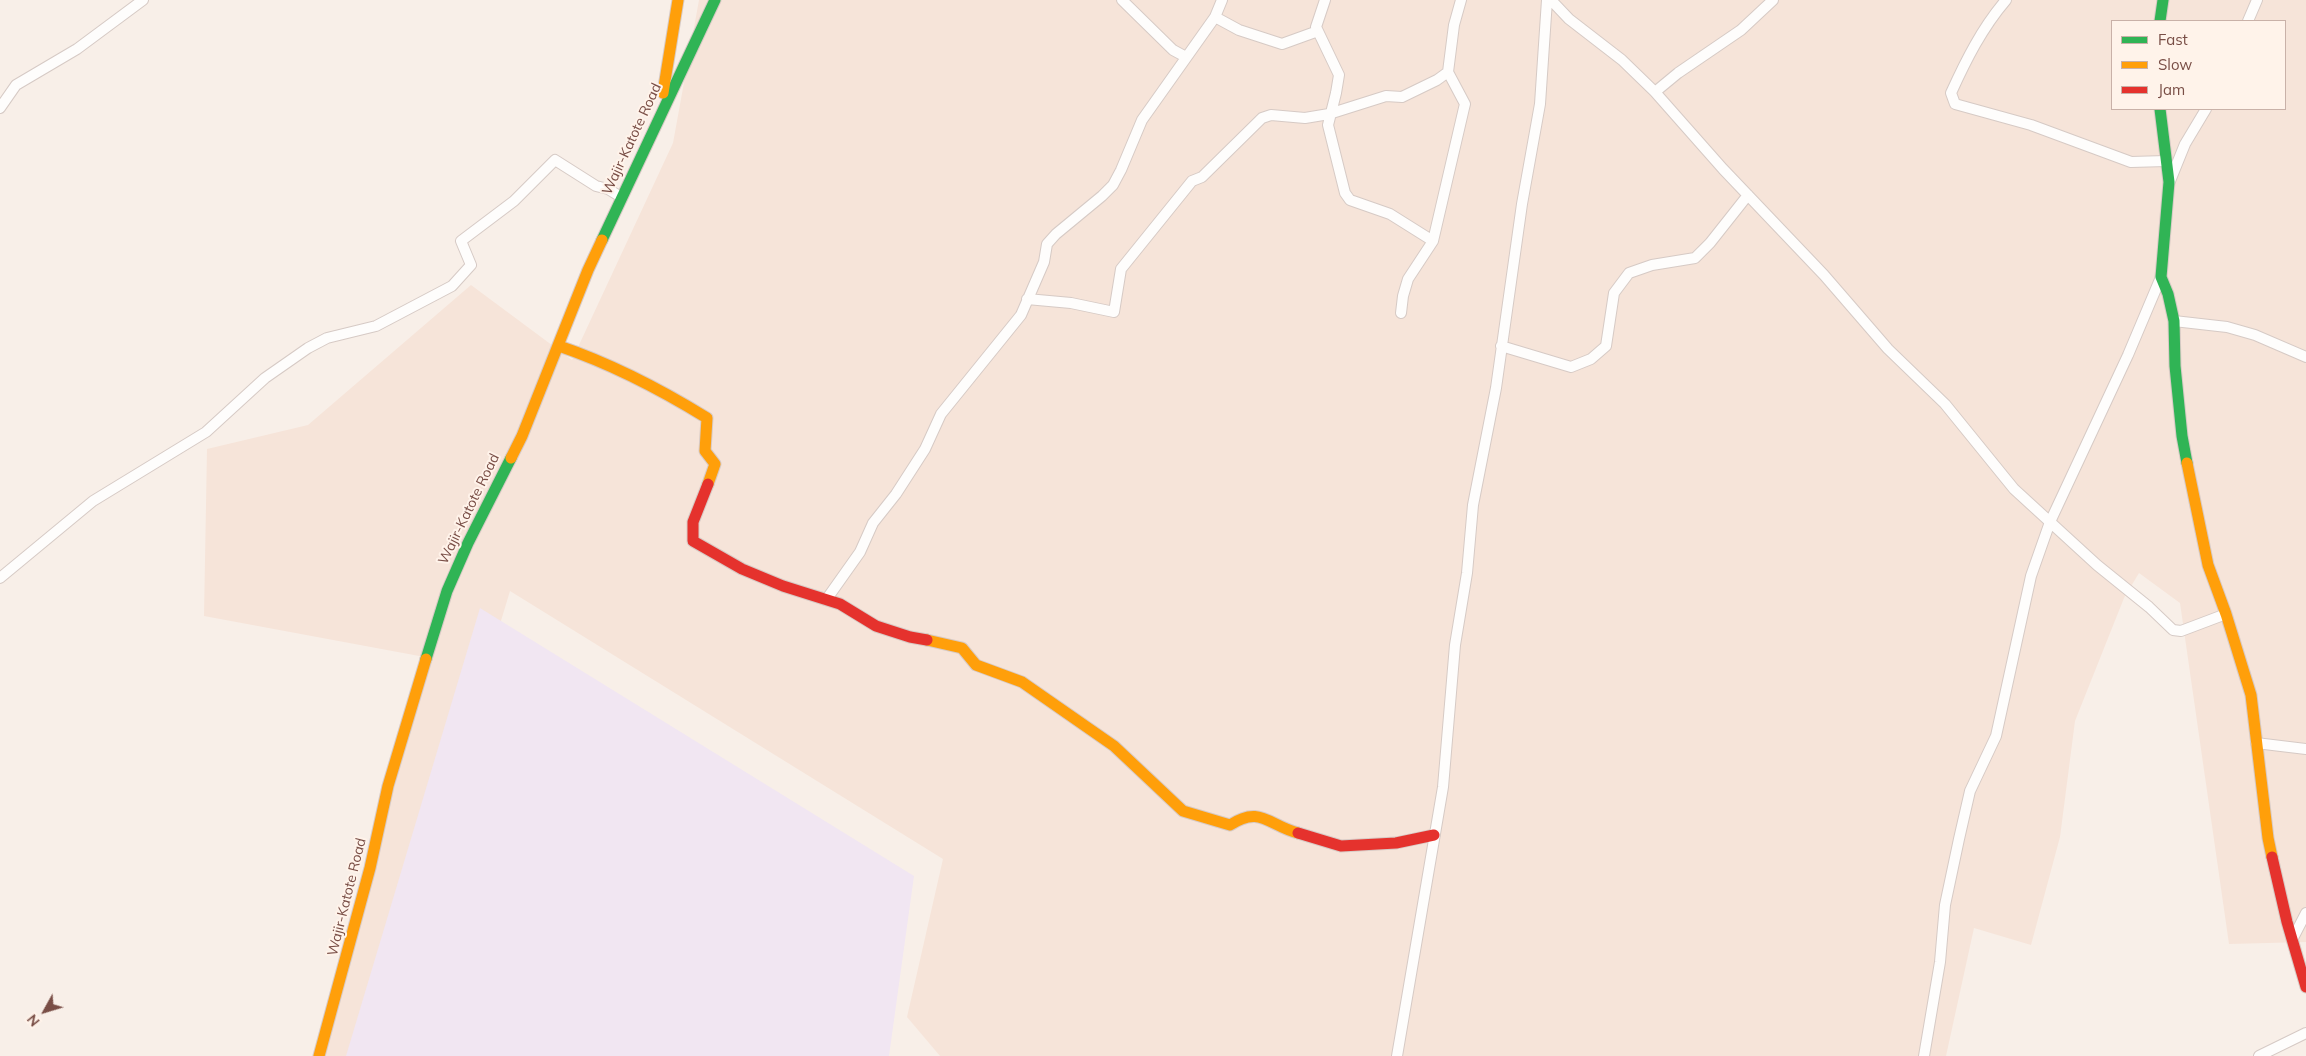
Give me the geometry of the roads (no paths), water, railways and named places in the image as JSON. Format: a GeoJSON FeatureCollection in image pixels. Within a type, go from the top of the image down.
{"type":"FeatureCollection","features":[{"type":"Feature","properties":{"kind":"street"},"geometry":{"type":"LineString","coordinates":[[0,108],[16,85],[77,49],[143,0]]}},
{"type":"Feature","properties":{"kind":"street"},"geometry":{"type":"LineString","coordinates":[[648,142],[669,73],[672,36],[678,0]]}},
{"type":"Feature","properties":{"kind":"street","name":"Wajir-Katote Road"},"geometry":{"type":"LineString","coordinates":[[319,1056],[366,888],[388,786],[447,591],[468,543],[522,436],[588,270],[715,0]]}},
{"type":"Feature","properties":{"kind":"street"},"geometry":{"type":"LineString","coordinates":[[1122,0],[1173,50],[1186,57]]}},
{"type":"Feature","properties":{"kind":"street"},"geometry":{"type":"LineString","coordinates":[[826,600],[860,552],[874,522],[896,494],[925,449],[941,414],[1021,315],[1044,262],[1047,244],[1113,185],[1142,120],[1215,17],[1222,0]]}},
{"type":"Feature","properties":{"kind":"street"},"geometry":{"type":"LineString","coordinates":[[1325,0],[1316,27],[1339,75],[1328,125],[1347,197],[1354,202],[1390,214],[1433,241]]}},
{"type":"Feature","properties":{"kind":"street"},"geometry":{"type":"LineString","coordinates":[[1401,313],[1408,279],[1433,241],[1465,104],[1448,72],[1454,25],[1461,0]]}},
{"type":"Feature","properties":{"kind":"street"},"geometry":{"type":"LineString","coordinates":[[1549,0],[1569,19],[1622,60],[1655,92],[1748,195],[1824,275],[1888,349],[1944,404],[2014,489],[2050,522],[2124,589],[2149,607],[2173,630],[2181,631],[2226,614]]}},
{"type":"Feature","properties":{"kind":"street"},"geometry":{"type":"LineString","coordinates":[[1397,1056],[1443,787],[1455,645],[1467,573],[1473,504],[1496,388],[1522,204],[1540,104],[1549,0]]}},
{"type":"Feature","properties":{"kind":"street"},"geometry":{"type":"LineString","coordinates":[[1655,92],[1678,73],[1740,30],[1773,0]]}},
{"type":"Feature","properties":{"kind":"street"},"geometry":{"type":"LineString","coordinates":[[2006,0],[1988,22],[1958,77],[1951,93],[1955,104],[2031,125],[2131,162],[2166,161]]}},
{"type":"Feature","properties":{"kind":"street"},"geometry":{"type":"LineString","coordinates":[[2160,20],[2162,0]]}},
{"type":"Feature","properties":{"kind":"street"},"geometry":{"type":"LineString","coordinates":[[2248,20],[2257,0]]}},
{"type":"Feature","properties":{"kind":"street"},"geometry":{"type":"LineString","coordinates":[[1215,17],[1238,30],[1282,44],[1318,31]]}},
{"type":"Feature","properties":{"kind":"street"},"geometry":{"type":"LineString","coordinates":[[1028,299],[1071,303],[1114,312],[1121,269],[1192,181],[1202,177],[1262,118],[1271,115],[1305,118],[1329,114],[1386,96],[1402,97],[1437,80],[1448,72]]}},
{"type":"Feature","properties":{"kind":"street"},"geometry":{"type":"LineString","coordinates":[[1924,1056],[1940,962],[1945,905],[1959,839],[1970,791],[1996,736],[2000,713],[2011,676],[2024,602],[2050,522],[2128,355],[2162,277],[2170,182],[2160,110]]}},
{"type":"Feature","properties":{"kind":"street"},"geometry":{"type":"LineString","coordinates":[[2170,182],[2185,144],[2205,110]]}},
{"type":"Feature","properties":{"kind":"street"},"geometry":{"type":"LineString","coordinates":[[0,578],[93,500],[206,432],[265,378],[308,348],[327,338],[376,326],[452,286],[471,265],[461,241],[514,200],[555,160],[596,186],[608,189],[621,197]]}},
{"type":"Feature","properties":{"kind":"street"},"geometry":{"type":"LineString","coordinates":[[1501,346],[1571,367],[1591,359],[1606,346],[1614,293],[1626,276],[1652,265],[1695,258],[1710,244],[1748,195]]}},
{"type":"Feature","properties":{"kind":"street"},"geometry":{"type":"LineString","coordinates":[[2162,277],[2174,321],[2175,366],[2182,436],[2208,565],[2226,614],[2251,695],[2268,838],[2292,940],[2306,987]]}},
{"type":"Feature","properties":{"kind":"street"},"geometry":{"type":"LineString","coordinates":[[2174,321],[2227,327],[2254,335],[2306,357]]}},
{"type":"Feature","properties":{"kind":"street"},"geometry":{"type":"LineString","coordinates":[[558,346],[582,353],[663,391],[707,418],[705,450],[715,464],[711,480],[693,519],[691,532],[693,541],[742,569],[783,586],[840,604],[876,626],[910,638],[951,644],[962,648],[976,664],[1022,682],[1114,746],[1183,811],[1230,825],[1242,817],[1256,815],[1290,831],[1341,846],[1396,843],[1434,835]]}},
{"type":"Feature","properties":{"kind":"street"},"geometry":{"type":"LineString","coordinates":[[2256,743],[2306,749]]}},
{"type":"Feature","properties":{"kind":"street"},"geometry":{"type":"LineString","coordinates":[[2292,940],[2306,913]]}},
{"type":"Feature","properties":{"kind":"street"},"geometry":{"type":"LineString","coordinates":[[2259,1056],[2306,1033]]}}]}
